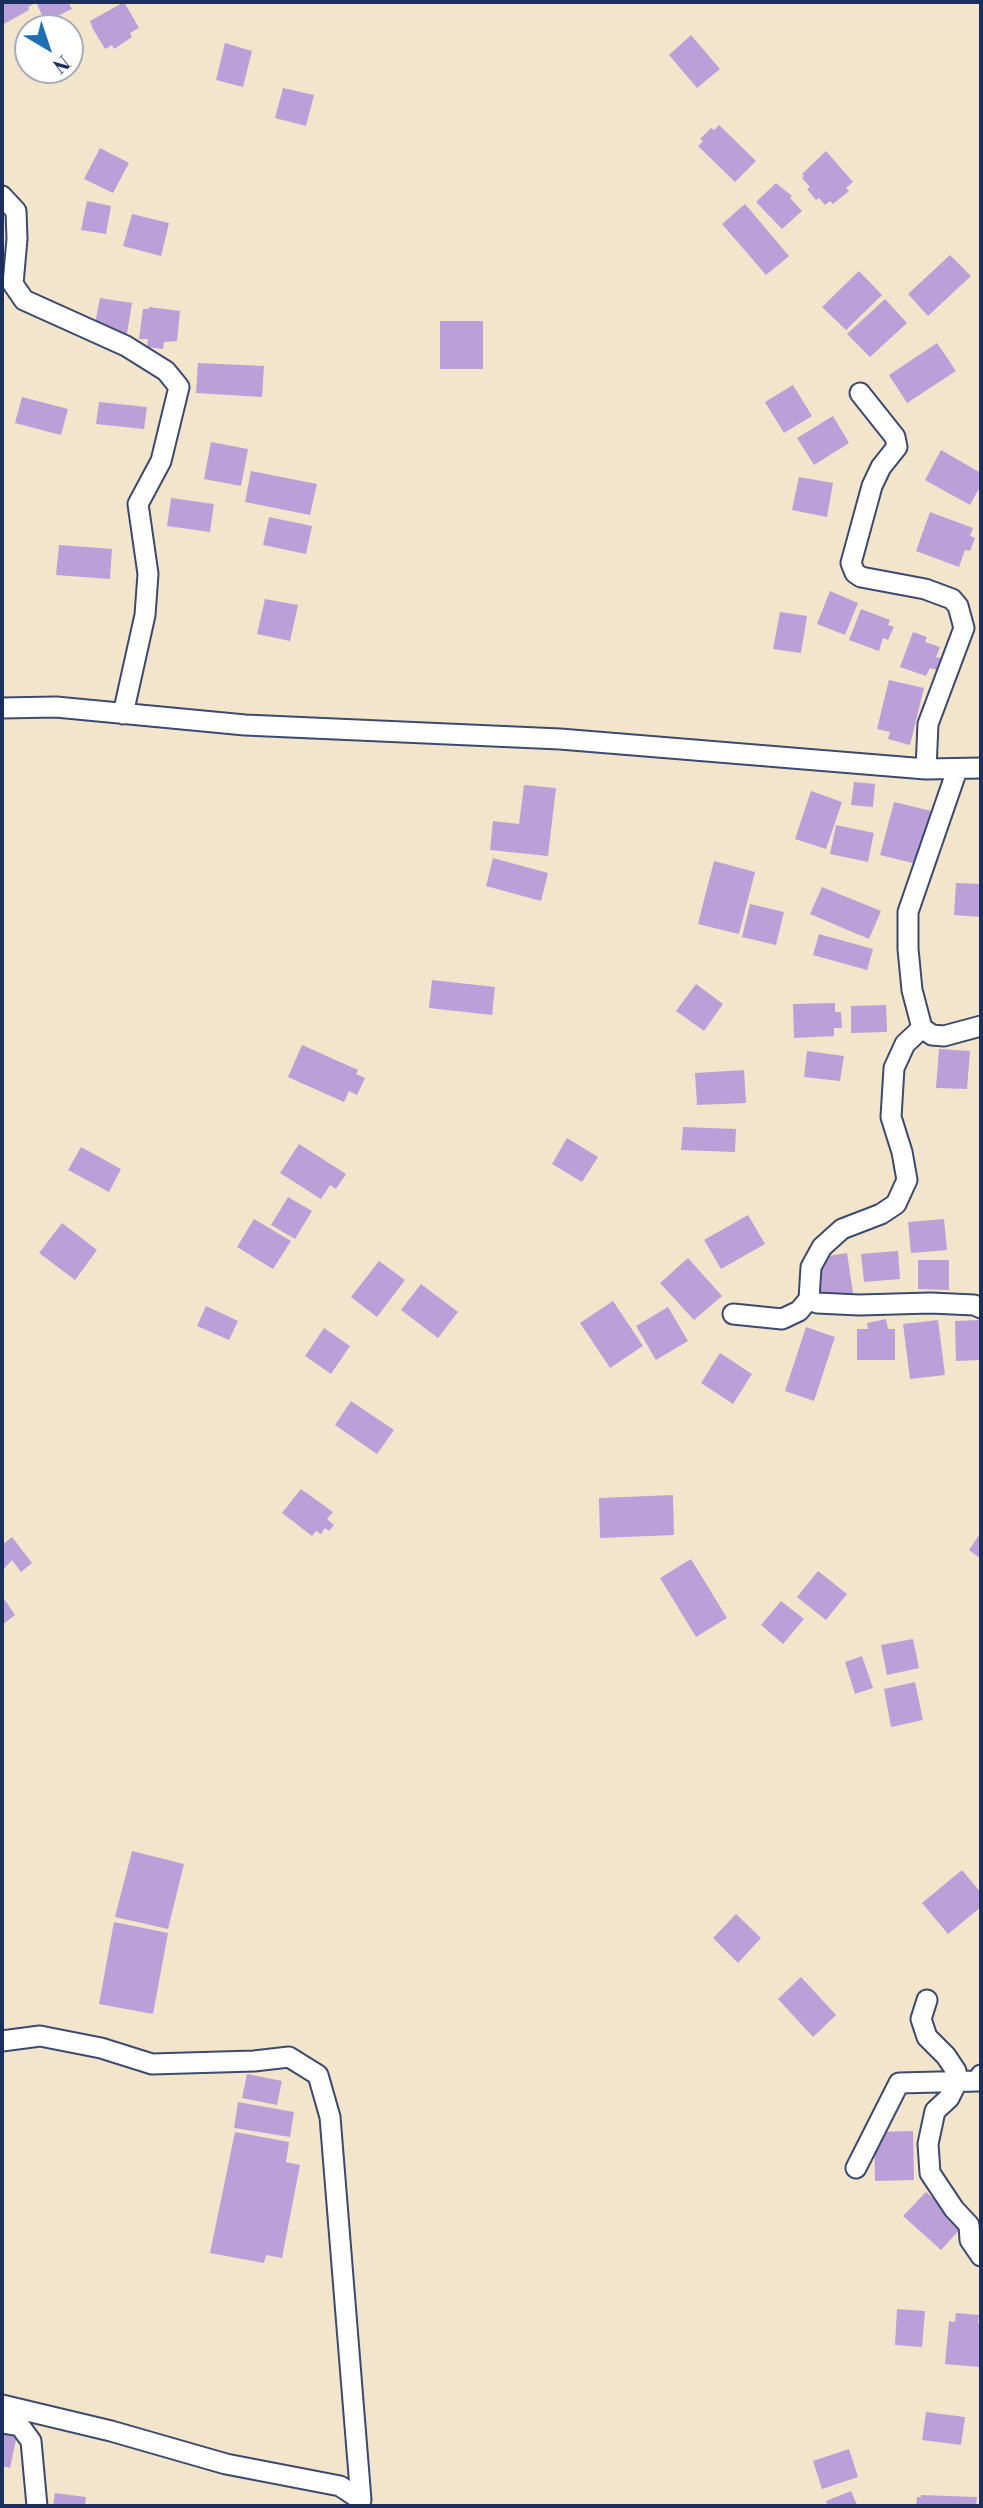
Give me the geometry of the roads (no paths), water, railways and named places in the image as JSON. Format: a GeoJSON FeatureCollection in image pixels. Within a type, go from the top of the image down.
{"type":"FeatureCollection","features":[{"type":"Feature","properties":{"kind":"street"},"geometry":{"type":"LineString","coordinates":[[2,197],[16,211],[17,239],[13,284],[24,300],[126,346],[166,371],[179,387],[161,461],[138,504],[148,574],[145,615],[122,715]]}},
{"type":"Feature","properties":{"kind":"street"},"geometry":{"type":"LineString","coordinates":[[860,393],[895,437],[897,447],[881,467],[872,486],[851,563],[855,573],[861,577],[925,589],[952,599],[958,606],[964,628],[928,724],[926,769]]}},
{"type":"Feature","properties":{"kind":"street"},"geometry":{"type":"LineString","coordinates":[[2,708],[56,707],[245,725],[560,739],[926,769],[981,768]]}},
{"type":"Feature","properties":{"kind":"street"},"geometry":{"type":"LineString","coordinates":[[957,770],[908,912],[908,949],[912,990],[922,1028],[932,1035],[944,1036],[981,1026]]}},
{"type":"Feature","properties":{"kind":"street"},"geometry":{"type":"LineString","coordinates":[[733,1314],[782,1318],[799,1311],[809,1298],[811,1266],[822,1247],[842,1229],[881,1214],[896,1205],[906,1180],[902,1152],[891,1117],[894,1069],[905,1044],[922,1028]]}},
{"type":"Feature","properties":{"kind":"street"},"geometry":{"type":"LineString","coordinates":[[809,1298],[817,1303],[931,1303],[974,1305],[981,1308]]}},
{"type":"Feature","properties":{"kind":"street"},"geometry":{"type":"LineString","coordinates":[[927,2000],[921,2020],[927,2037],[946,2056],[956,2071],[957,2082],[949,2098],[935,2111],[928,2144],[930,2173],[954,2209],[969,2225],[970,2241],[981,2256]]}},
{"type":"Feature","properties":{"kind":"street"},"geometry":{"type":"LineString","coordinates":[[2,2041],[40,2036],[102,2048],[152,2064],[254,2062],[289,2057],[318,2075],[330,2117],[361,2500],[340,2486],[226,2464],[111,2431],[2,2405]]}},
{"type":"Feature","properties":{"kind":"street"},"geometry":{"type":"LineString","coordinates":[[856,2168],[899,2083],[978,2081],[981,2075]]}},
{"type":"Feature","properties":{"kind":"street"},"geometry":{"type":"LineString","coordinates":[[2,2423],[20,2426],[31,2441],[37,2506]]}}]}
